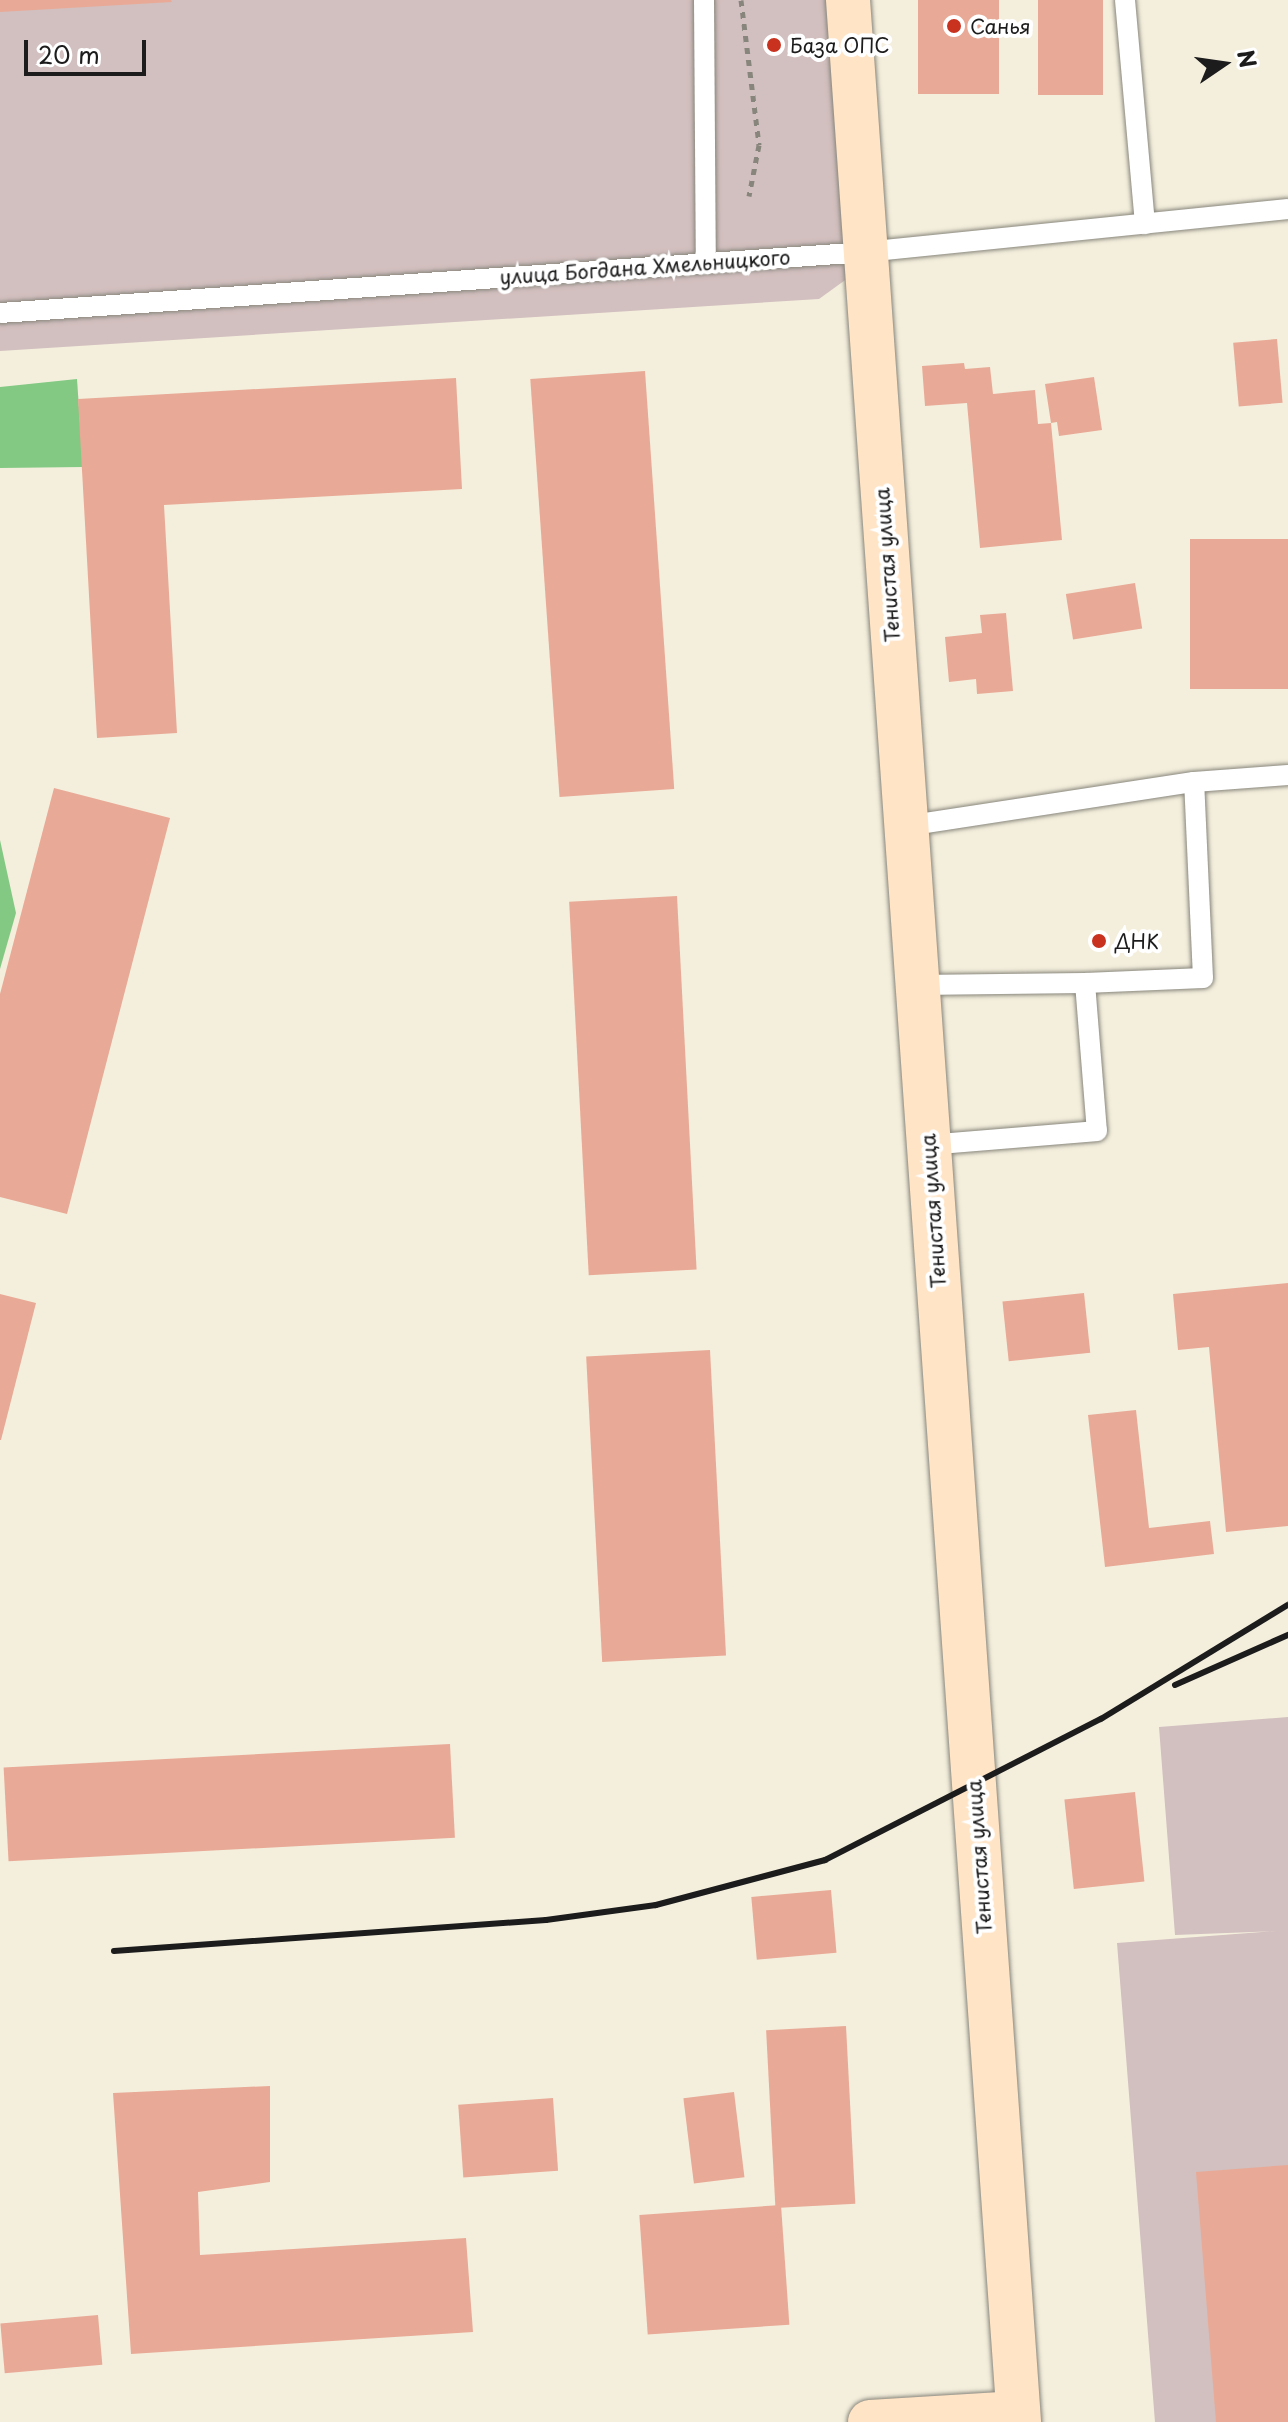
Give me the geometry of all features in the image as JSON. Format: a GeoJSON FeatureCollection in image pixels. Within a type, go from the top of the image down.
{"type":"FeatureCollection","features":[{"type":"Feature","properties":{"kind":"main road","name":"Тенистая улица"},"geometry":{"type":"LineString","coordinates":[[848,0],[1018,2418]]}},
{"type":"Feature","properties":{"kind":"main road"},"geometry":{"type":"LineString","coordinates":[[870,2422],[1018,2418]]}},
{"type":"Feature","properties":{"kind":"lane"},"geometry":{"type":"LineString","coordinates":[[704,0],[706,263]]}},
{"type":"Feature","properties":{"kind":"lane"},"geometry":{"type":"LineString","coordinates":[[1125,0],[1145,224]]}},
{"type":"Feature","properties":{"kind":"lane","name":"улица Богдана Хмельницкого"},"geometry":{"type":"LineString","coordinates":[[0,313],[865,252],[1288,209]]}},
{"type":"Feature","properties":{"kind":"lane"},"geometry":{"type":"LineString","coordinates":[[906,826],[1194,782],[1288,775]]}},
{"type":"Feature","properties":{"kind":"lane"},"geometry":{"type":"LineString","coordinates":[[917,985],[1203,978],[1194,782]]}},
{"type":"Feature","properties":{"kind":"lane"},"geometry":{"type":"LineString","coordinates":[[928,1145],[1097,1131],[1085,983]]}},
{"type":"Feature","properties":{"kind":"path"},"geometry":{"type":"LineString","coordinates":[[741,0],[759,145],[749,196]]}},
{"type":"Feature","properties":{"kind":"shaded area"},"geometry":{"type":"Polygon","coordinates":[[[0,0],[827,0],[848,278],[819,299],[0,351],[0,0]]]}},
{"type":"Feature","properties":{"kind":"shaded area"},"geometry":{"type":"Polygon","coordinates":[[[1288,1717],[1288,2422],[1155,2422],[1117,1943],[1276,1931],[1175,1935],[1159,1727],[1288,1717]]]}},
{"type":"Feature","properties":{"kind":"green space"},"geometry":{"type":"Polygon","coordinates":[[[77,379],[83,467],[0,468],[0,387],[77,379]]]}},
{"type":"Feature","properties":{"kind":"green space"},"geometry":{"type":"Polygon","coordinates":[[[0,840],[16,913],[0,969],[0,840]]]}},
{"type":"Feature","properties":{"kind":"building"},"geometry":{"type":"Polygon","coordinates":[[[0,0],[171,0],[172,2],[0,12],[0,0]]]}},
{"type":"Feature","properties":{"kind":"building"},"geometry":{"type":"Polygon","coordinates":[[[918,0],[999,0],[999,94],[918,94],[918,0]]]}},
{"type":"Feature","properties":{"kind":"building"},"geometry":{"type":"Polygon","coordinates":[[[1038,0],[1103,0],[1103,95],[1038,95],[1038,0]]]}},
{"type":"Feature","properties":{"kind":"building"},"geometry":{"type":"Polygon","coordinates":[[[1277,339],[1283,403],[1239,407],[1233,343],[1277,339]]]}},
{"type":"Feature","properties":{"kind":"building"},"geometry":{"type":"Polygon","coordinates":[[[964,363],[965,369],[990,367],[993,394],[1035,390],[1038,424],[1051,423],[1062,540],[980,548],[967,403],[925,406],[922,366],[964,363]]]}},
{"type":"Feature","properties":{"kind":"building"},"geometry":{"type":"Polygon","coordinates":[[[645,371],[674,789],[560,797],[530,379],[645,371]]]}},
{"type":"Feature","properties":{"kind":"building"},"geometry":{"type":"Polygon","coordinates":[[[1094,377],[1102,430],[1059,436],[1057,422],[1051,423],[1045,384],[1094,377]]]}},
{"type":"Feature","properties":{"kind":"building"},"geometry":{"type":"Polygon","coordinates":[[[456,378],[462,489],[164,505],[177,733],[97,738],[78,399],[456,378]]]}},
{"type":"Feature","properties":{"kind":"building"},"geometry":{"type":"Polygon","coordinates":[[[1190,539],[1288,539],[1288,689],[1190,689],[1190,539]]]}},
{"type":"Feature","properties":{"kind":"building"},"geometry":{"type":"Polygon","coordinates":[[[1135,583],[1142,628],[1073,639],[1066,594],[1135,583]]]}},
{"type":"Feature","properties":{"kind":"building"},"geometry":{"type":"Polygon","coordinates":[[[1006,613],[1013,691],[977,694],[976,679],[949,682],[945,637],[982,633],[980,615],[1006,613]]]}},
{"type":"Feature","properties":{"kind":"building"},"geometry":{"type":"Polygon","coordinates":[[[54,788],[170,818],[67,1214],[0,1197],[0,994],[54,788]]]}},
{"type":"Feature","properties":{"kind":"building"},"geometry":{"type":"Polygon","coordinates":[[[677,896],[697,1269],[589,1275],[569,902],[677,896]]]}},
{"type":"Feature","properties":{"kind":"building"},"geometry":{"type":"Polygon","coordinates":[[[1288,1283],[1288,1526],[1226,1532],[1209,1347],[1178,1350],[1173,1294],[1288,1283]]]}},
{"type":"Feature","properties":{"kind":"building"},"geometry":{"type":"Polygon","coordinates":[[[1084,1293],[1090,1353],[1009,1361],[1002,1302],[1084,1293]]]}},
{"type":"Feature","properties":{"kind":"building"},"geometry":{"type":"Polygon","coordinates":[[[0,1294],[36,1303],[1,1440],[0,1440],[0,1294]]]}},
{"type":"Feature","properties":{"kind":"building"},"geometry":{"type":"Polygon","coordinates":[[[710,1350],[726,1656],[602,1662],[586,1356],[710,1350]]]}},
{"type":"Feature","properties":{"kind":"building"},"geometry":{"type":"Polygon","coordinates":[[[1136,1410],[1149,1528],[1210,1521],[1214,1554],[1105,1567],[1088,1415],[1136,1410]]]}},
{"type":"Feature","properties":{"kind":"building"},"geometry":{"type":"Polygon","coordinates":[[[450,1744],[455,1838],[9,1861],[4,1767],[450,1744]]]}},
{"type":"Feature","properties":{"kind":"building"},"geometry":{"type":"Polygon","coordinates":[[[1135,1792],[1144,1882],[1074,1889],[1064,1799],[1135,1792]]]}},
{"type":"Feature","properties":{"kind":"building"},"geometry":{"type":"Polygon","coordinates":[[[831,1890],[836,1953],[757,1960],[751,1897],[831,1890]]]}},
{"type":"Feature","properties":{"kind":"building"},"geometry":{"type":"Polygon","coordinates":[[[846,2026],[855,2204],[775,2208],[766,2030],[846,2026]]]}},
{"type":"Feature","properties":{"kind":"building"},"geometry":{"type":"Polygon","coordinates":[[[270,2086],[270,2182],[198,2192],[200,2255],[466,2238],[473,2332],[131,2354],[113,2093],[270,2086]]]}},
{"type":"Feature","properties":{"kind":"building"},"geometry":{"type":"Polygon","coordinates":[[[734,2092],[744,2177],[694,2184],[683,2098],[734,2092]]]}},
{"type":"Feature","properties":{"kind":"building"},"geometry":{"type":"Polygon","coordinates":[[[553,2098],[558,2171],[463,2177],[458,2105],[553,2098]]]}},
{"type":"Feature","properties":{"kind":"building"},"geometry":{"type":"Polygon","coordinates":[[[1288,2165],[1288,2422],[1216,2422],[1196,2172],[1288,2165]]]}},
{"type":"Feature","properties":{"kind":"building"},"geometry":{"type":"Polygon","coordinates":[[[781,2205],[789,2325],[648,2335],[639,2215],[781,2205]]]}},
{"type":"Feature","properties":{"kind":"building"},"geometry":{"type":"Polygon","coordinates":[[[98,2315],[102,2365],[5,2373],[0,2324],[98,2315]]]}},
{"type":"Feature","properties":{"kind":"railway"},"geometry":{"type":"LineString","coordinates":[[114,1951],[546,1920],[656,1905],[825,1860],[1101,1719],[1288,1605]]}},
{"type":"Feature","properties":{"kind":"railway"},"geometry":{"type":"LineString","coordinates":[[1175,1685],[1288,1635]]}},
{"type":"Feature","properties":{"kind":"place","name":"Санья"},"geometry":{"type":"Point","coordinates":[954,26]}},
{"type":"Feature","properties":{"kind":"place","name":"База ОПС"},"geometry":{"type":"Point","coordinates":[774,45]}},
{"type":"Feature","properties":{"kind":"place","name":"ДНК"},"geometry":{"type":"Point","coordinates":[1099,941]}}]}
